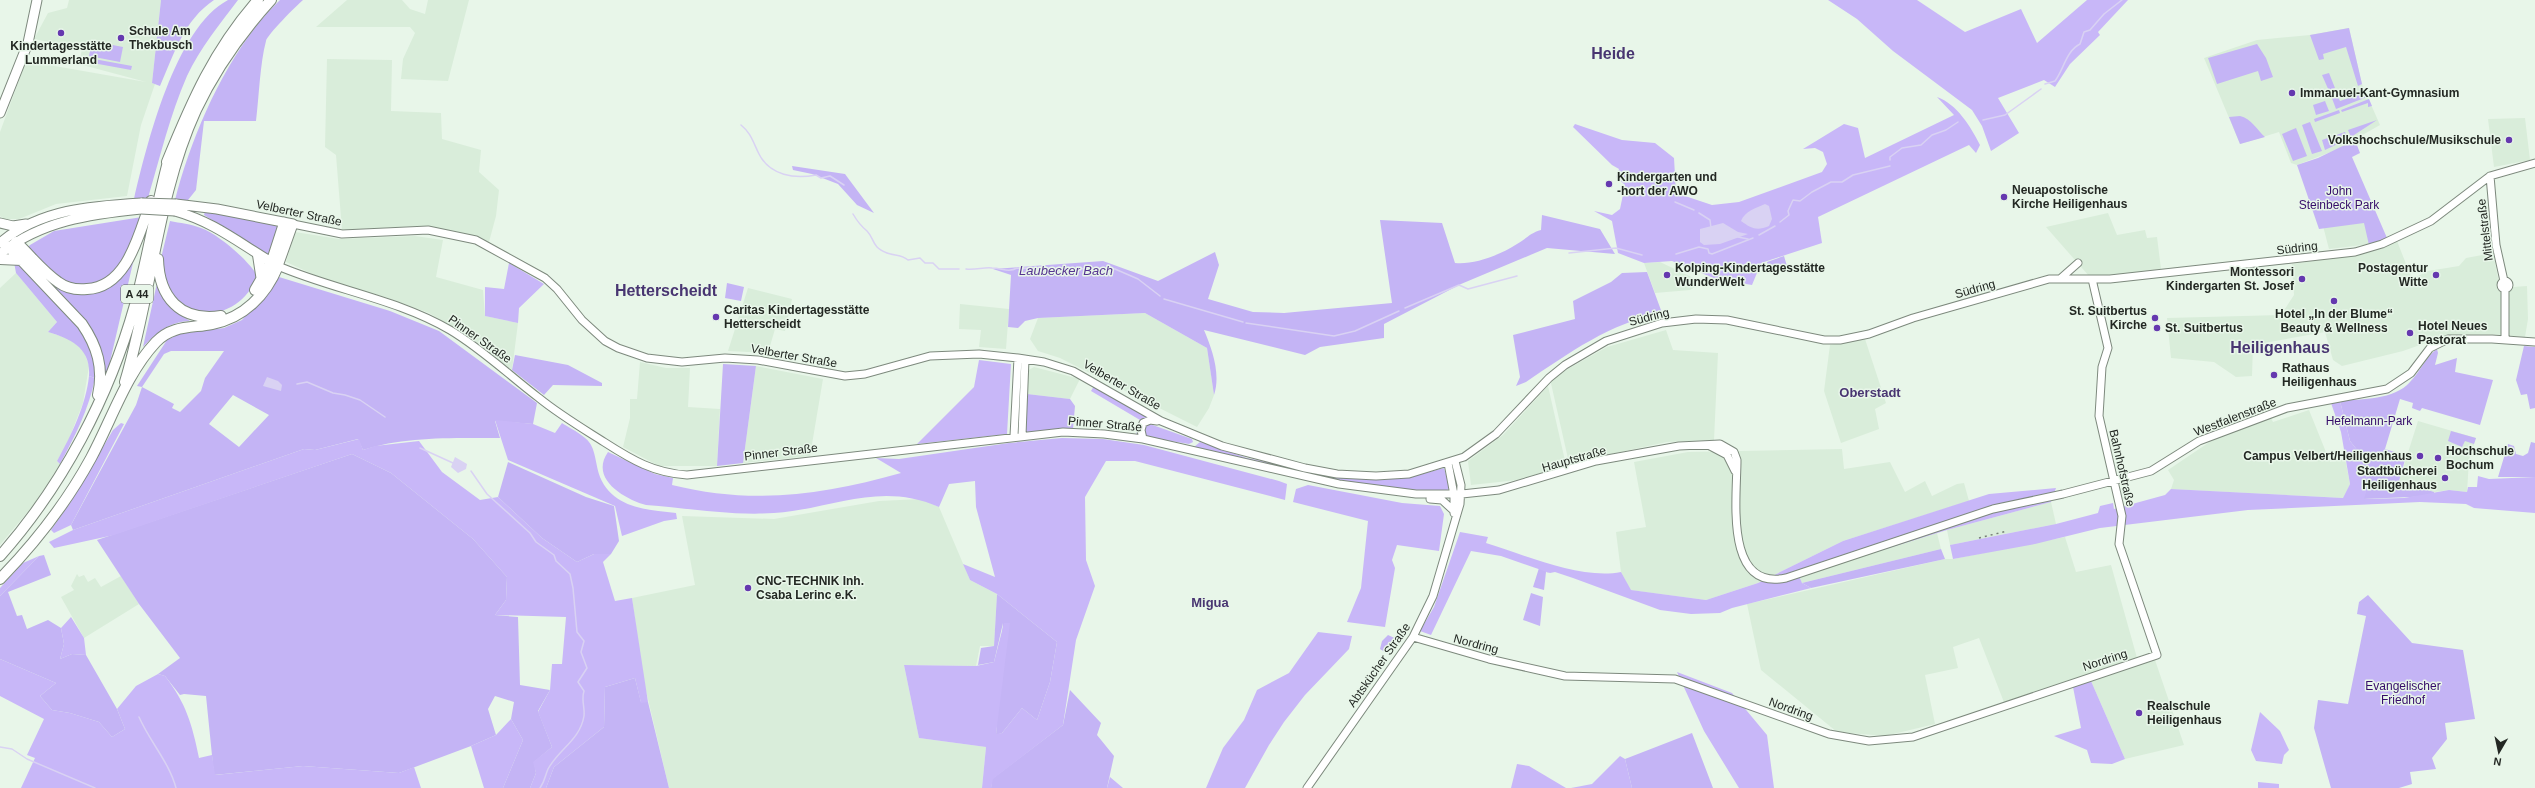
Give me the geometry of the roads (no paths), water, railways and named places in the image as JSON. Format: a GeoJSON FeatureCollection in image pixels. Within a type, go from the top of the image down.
{"type":"FeatureCollection","features":[{"type":"Feature","properties":{"kind":"highway","name":"A 44"},"geometry":{"type":"LineString","coordinates":[[0,556],[38,509],[88,426],[108,383],[134,305],[169,158],[201,83],[236,27],[258,0]]}},
{"type":"Feature","properties":{"kind":"highway","name":"A 44"},"geometry":{"type":"LineString","coordinates":[[0,579],[51,518],[91,458],[121,396],[135,350],[168,193],[196,110],[226,57],[245,29],[271,0]]}},
{"type":"Feature","properties":{"kind":"highway"},"geometry":{"type":"LineString","coordinates":[[6,240],[65,286],[91,289],[111,281],[124,266],[169,158]]}},
{"type":"Feature","properties":{"kind":"highway"},"geometry":{"type":"LineString","coordinates":[[160,235],[158,260],[162,288],[175,305],[190,314],[210,318],[233,310],[250,297],[274,264]]}},
{"type":"Feature","properties":{"kind":"highway"},"geometry":{"type":"LineString","coordinates":[[6,240],[22,260],[82,324],[95,345],[100,363],[100,386],[88,426]]}},
{"type":"Feature","properties":{"kind":"highway"},"geometry":{"type":"LineString","coordinates":[[258,255],[262,281]]}},
{"type":"Feature","properties":{"kind":"highway"},"geometry":{"type":"LineString","coordinates":[[0,259],[22,260]]}},
{"type":"Feature","properties":{"kind":"highway"},"geometry":{"type":"LineString","coordinates":[[121,396],[149,351],[158,340],[174,329],[212,324],[239,315],[256,302],[274,264]]}},
{"type":"Feature","properties":{"kind":"main road"},"geometry":{"type":"LineString","coordinates":[[0,113],[28,43],[37,0]]}},
{"type":"Feature","properties":{"kind":"main road"},"geometry":{"type":"LineString","coordinates":[[6,240],[55,224],[91,215],[141,206]]}},
{"type":"Feature","properties":{"kind":"main road"},"geometry":{"type":"LineString","coordinates":[[0,254],[6,240],[31,224],[52,215],[80,208],[141,206],[176,208]]}},
{"type":"Feature","properties":{"kind":"main road","name":"Velberter Straße"},"geometry":{"type":"LineString","coordinates":[[176,208],[217,209],[289,223]]}},
{"type":"Feature","properties":{"kind":"main road","name":"Pinner Straße"},"geometry":{"type":"LineString","coordinates":[[176,208],[218,227],[258,255],[274,264]]}},
{"type":"Feature","properties":{"kind":"main road"},"geometry":{"type":"LineString","coordinates":[[274,264],[289,223]]}},
{"type":"Feature","properties":{"kind":"main road"},"geometry":{"type":"LineString","coordinates":[[6,240],[0,224],[13,226],[31,224]]}},
{"type":"Feature","properties":{"kind":"street","name":"Südring"},"geometry":{"type":"LineString","coordinates":[[1452,462],[1483,444],[1496,434],[1549,378],[1565,365],[1606,341],[1635,330],[1678,321],[1727,320],[1824,340],[1845,339],[1869,334],[1918,316],[2049,279],[2092,279],[2227,268],[2365,250],[2431,221],[2490,176],[2535,163]]}},
{"type":"Feature","properties":{"kind":"street","name":"Mittelstraße"},"geometry":{"type":"LineString","coordinates":[[2490,176],[2496,245],[2504,281],[2501,285],[2505,288],[2507,309],[2505,340]]}},
{"type":"Feature","properties":{"kind":"street","name":"Velberter Straße"},"geometry":{"type":"LineString","coordinates":[[289,223],[342,234],[428,230],[476,240],[545,278],[557,289],[582,320],[605,341],[632,353],[664,362],[725,358],[758,360],[845,376],[865,374],[930,356],[973,354],[1022,359],[1073,371],[1161,421],[1200,438],[1272,461],[1351,475],[1394,476],[1452,462]]}},
{"type":"Feature","properties":{"kind":"street"},"geometry":{"type":"LineString","coordinates":[[2061,278],[2078,263]]}},
{"type":"Feature","properties":{"kind":"street","name":"Pinner Straße"},"geometry":{"type":"LineString","coordinates":[[274,264],[310,280],[382,301],[431,320],[479,350],[568,420],[630,459],[660,472],[687,475],[1022,435],[1063,432],[1143,439],[1295,475],[1370,489],[1416,494],[1454,495]]}},
{"type":"Feature","properties":{"kind":"street","name":"Bahnhofstraße"},"geometry":{"type":"LineString","coordinates":[[2092,279],[2100,307],[2108,352],[2102,367],[2099,416],[2122,519],[2119,547],[2157,655]]}},
{"type":"Feature","properties":{"kind":"street","name":"Westfalenstraße"},"geometry":{"type":"LineString","coordinates":[[1737,479],[1739,543],[1748,568],[1758,576],[1772,580],[1786,578],[2004,506],[2113,482],[2151,471],[2200,441],[2267,415],[2302,404],[2391,388],[2411,374],[2425,352],[2442,341],[2467,338],[2535,342]]}},
{"type":"Feature","properties":{"kind":"street"},"geometry":{"type":"LineString","coordinates":[[1022,359],[1022,435]]}},
{"type":"Feature","properties":{"kind":"street"},"geometry":{"type":"LineString","coordinates":[[1014,436],[1022,359]]}},
{"type":"Feature","properties":{"kind":"street"},"geometry":{"type":"LineString","coordinates":[[1143,439],[1141,430],[1143,423],[1150,420],[1161,421]]}},
{"type":"Feature","properties":{"kind":"street"},"geometry":{"type":"LineString","coordinates":[[1189,449],[1200,438]]}},
{"type":"Feature","properties":{"kind":"street","name":"Hauptstraße"},"geometry":{"type":"LineString","coordinates":[[1454,495],[1506,489],[1596,461],[1667,448],[1717,444],[1728,447],[1734,452],[1737,460],[1737,479]]}},
{"type":"Feature","properties":{"kind":"street","name":"Hauptstraße"},"geometry":{"type":"LineString","coordinates":[[1700,445],[1716,448],[1727,455],[1733,464],[1737,479]]}},
{"type":"Feature","properties":{"kind":"street"},"geometry":{"type":"LineString","coordinates":[[1452,462],[1462,494]]}},
{"type":"Feature","properties":{"kind":"street","name":"Abtskücher Straße"},"geometry":{"type":"LineString","coordinates":[[1452,462],[1454,520]]}},
{"type":"Feature","properties":{"kind":"street"},"geometry":{"type":"LineString","coordinates":[[1370,489],[1392,496],[1442,500],[1454,511]]}},
{"type":"Feature","properties":{"kind":"street","name":"Abtskücher Straße"},"geometry":{"type":"LineString","coordinates":[[1306,788],[1413,637],[1433,596],[1462,494]]}},
{"type":"Feature","properties":{"kind":"street","name":"Nordring"},"geometry":{"type":"LineString","coordinates":[[1413,637],[1489,659],[1565,676],[1675,679],[1829,734],[1869,741],[1913,737],[2157,655]]}},
{"type":"Feature","properties":{"kind":"waterway","name":"Laubecker Bach"},"geometry":{"type":"LineString","coordinates":[[2045,84],[2055,81],[2071,51],[2080,44],[2084,32],[2090,30],[2104,14],[2122,0]]}},
{"type":"Feature","properties":{"kind":"waterway","name":"Laubecker Bach"},"geometry":{"type":"LineString","coordinates":[[1983,120],[2005,115],[2041,89]]}},
{"type":"Feature","properties":{"kind":"waterway","name":"Laubecker Bach"},"geometry":{"type":"LineString","coordinates":[[1890,160],[1890,157],[1902,148],[1921,145],[1932,135],[1946,130],[1958,122]]}},
{"type":"Feature","properties":{"kind":"waterway","name":"Laubecker Bach"},"geometry":{"type":"LineString","coordinates":[[741,125],[750,135],[764,161],[776,171],[792,176],[816,175],[821,178],[830,176],[844,185]]}},
{"type":"Feature","properties":{"kind":"waterway","name":"Laubecker Bach"},"geometry":{"type":"LineString","coordinates":[[1780,222],[1789,215],[1788,211],[1793,200],[1800,201],[1812,192],[1831,182],[1842,182],[1853,175],[1890,166]]}},
{"type":"Feature","properties":{"kind":"waterway"},"geometry":{"type":"LineString","coordinates":[[1675,202],[1694,210]]}},
{"type":"Feature","properties":{"kind":"waterway"},"geometry":{"type":"LineString","coordinates":[[1699,213],[1710,220],[1711,228]]}},
{"type":"Feature","properties":{"kind":"waterway","name":"Laubecker Bach"},"geometry":{"type":"LineString","coordinates":[[853,214],[859,223],[870,234],[876,246],[882,251],[898,255],[908,260],[920,258],[925,263],[933,263],[939,269],[959,269]]}},
{"type":"Feature","properties":{"kind":"waterway","name":"Laubecker Bach"},"geometry":{"type":"LineString","coordinates":[[1759,235],[1775,226]]}},
{"type":"Feature","properties":{"kind":"waterway","name":"Laubecker Bach"},"geometry":{"type":"LineString","coordinates":[[1738,237],[1748,239]]}},
{"type":"Feature","properties":{"kind":"waterway","name":"Laubecker Bach"},"geometry":{"type":"LineString","coordinates":[[1676,254],[1699,247],[1708,249],[1709,253],[1712,254],[1753,238]]}},
{"type":"Feature","properties":{"kind":"waterway","name":"Laubecker Bach"},"geometry":{"type":"LineString","coordinates":[[1569,253],[1616,248],[1642,255]]}},
{"type":"Feature","properties":{"kind":"waterway","name":"Laubecker Bach"},"geometry":{"type":"LineString","coordinates":[[966,269],[1115,269],[1138,279],[1160,296]]}},
{"type":"Feature","properties":{"kind":"waterway","name":"Laubecker Bach"},"geometry":{"type":"LineString","coordinates":[[1405,308],[1459,285],[1468,289],[1517,276]]}},
{"type":"Feature","properties":{"kind":"waterway","name":"Laubecker Bach"},"geometry":{"type":"LineString","coordinates":[[1164,299],[1243,322]]}},
{"type":"Feature","properties":{"kind":"waterway","name":"Laubecker Bach"},"geometry":{"type":"LineString","coordinates":[[1246,323],[1334,336],[1355,331],[1399,311]]}},
{"type":"Feature","properties":{"kind":"waterway"},"geometry":{"type":"LineString","coordinates":[[297,384],[307,382],[333,393],[360,400],[385,417]]}},
{"type":"Feature","properties":{"kind":"waterway"},"geometry":{"type":"LineString","coordinates":[[420,448],[453,463]]}},
{"type":"Feature","properties":{"kind":"waterway"},"geometry":{"type":"LineString","coordinates":[[471,471],[487,494],[530,533],[536,542],[554,555],[556,561],[570,574],[573,588],[577,632],[584,641],[581,652],[587,668],[578,682],[584,691],[584,716],[578,732],[548,769],[540,788]]}},
{"type":"Feature","properties":{"kind":"waterway"},"geometry":{"type":"LineString","coordinates":[[139,717],[169,769],[176,788]]}},
{"type":"Feature","properties":{"kind":"waterway"},"geometry":{"type":"LineString","coordinates":[[0,747],[12,749],[27,759],[95,788]]}},
{"type":"Feature","properties":{"kind":"railway"},"geometry":{"type":"LineString","coordinates":[[1979,538],[2007,531]]}},
{"type":"Feature","properties":{"kind":"place","name":"Kindertagesstätte Lummerland"},"geometry":{"type":"Point","coordinates":[61,33]}},
{"type":"Feature","properties":{"kind":"place","name":"Schule Am Thekbusch"},"geometry":{"type":"Point","coordinates":[121,38]}},
{"type":"Feature","properties":{"kind":"place","name":"Immanuel-Kant-Gymnasium"},"geometry":{"type":"Point","coordinates":[2292,93]}},
{"type":"Feature","properties":{"kind":"place","name":"Volkshochschule/Musikschule"},"geometry":{"type":"Point","coordinates":[2509,140]}},
{"type":"Feature","properties":{"kind":"place","name":"Kindergarten und -hort der AWO"},"geometry":{"type":"Point","coordinates":[1609,184]}},
{"type":"Feature","properties":{"kind":"place","name":"Neuapostolische Kirche Heiligenhaus"},"geometry":{"type":"Point","coordinates":[2004,197]}},
{"type":"Feature","properties":{"kind":"place","name":"Kolping-Kindertagesstätte WunderWelt"},"geometry":{"type":"Point","coordinates":[1667,275]}},
{"type":"Feature","properties":{"kind":"place","name":"Postagentur Witte"},"geometry":{"type":"Point","coordinates":[2436,275]}},
{"type":"Feature","properties":{"kind":"place","name":"Montessori Kindergarten St. Josef"},"geometry":{"type":"Point","coordinates":[2302,279]}},
{"type":"Feature","properties":{"kind":"place","name":"Hotel „In der Blume“ Beauty & Wellness"},"geometry":{"type":"Point","coordinates":[2334,301]}},
{"type":"Feature","properties":{"kind":"place","name":"Caritas Kindertagesstätte Hetterscheidt"},"geometry":{"type":"Point","coordinates":[716,317]}},
{"type":"Feature","properties":{"kind":"place","name":"St. Suitbertus Kirche"},"geometry":{"type":"Point","coordinates":[2155,318]}},
{"type":"Feature","properties":{"kind":"place","name":"St. Suitbertus"},"geometry":{"type":"Point","coordinates":[2157,328]}},
{"type":"Feature","properties":{"kind":"place","name":"Hotel Neues Pastorat"},"geometry":{"type":"Point","coordinates":[2410,333]}},
{"type":"Feature","properties":{"kind":"place","name":"Rathaus Heiligenhaus"},"geometry":{"type":"Point","coordinates":[2274,375]}},
{"type":"Feature","properties":{"kind":"place","name":"Campus Velbert/Heiligenhaus"},"geometry":{"type":"Point","coordinates":[2420,456]}},
{"type":"Feature","properties":{"kind":"place","name":"Hochschule Bochum"},"geometry":{"type":"Point","coordinates":[2438,458]}},
{"type":"Feature","properties":{"kind":"place","name":"Stadtbücherei Heiligenhaus"},"geometry":{"type":"Point","coordinates":[2445,478]}},
{"type":"Feature","properties":{"kind":"place","name":"CNC-TECHNIK Inh. Csaba Lerinc e.K."},"geometry":{"type":"Point","coordinates":[748,588]}},
{"type":"Feature","properties":{"kind":"place","name":"Realschule Heiligenhaus"},"geometry":{"type":"Point","coordinates":[2139,713]}},
{"type":"Feature","properties":{"kind":"district","name":"Heide"},"geometry":{"type":"Point","coordinates":[1613,53]}},
{"type":"Feature","properties":{"kind":"district","name":"Hetterscheidt"},"geometry":{"type":"Point","coordinates":[666,290]}},
{"type":"Feature","properties":{"kind":"district","name":"Heiligenhaus"},"geometry":{"type":"Point","coordinates":[2280,347]}},
{"type":"Feature","properties":{"kind":"district","name":"Oberstadt"},"geometry":{"type":"Point","coordinates":[1870,392]}},
{"type":"Feature","properties":{"kind":"district","name":"Migua"},"geometry":{"type":"Point","coordinates":[1210,602]}},
{"type":"Feature","properties":{"kind":"park label","name":"John Steinbeck Park"},"geometry":{"type":"Point","coordinates":[2339,198]}},
{"type":"Feature","properties":{"kind":"park label","name":"Hefelmann-Park"},"geometry":{"type":"Point","coordinates":[2369,421]}},
{"type":"Feature","properties":{"kind":"park label","name":"Evangelischer Friedhof"},"geometry":{"type":"Point","coordinates":[2403,693]}}]}
